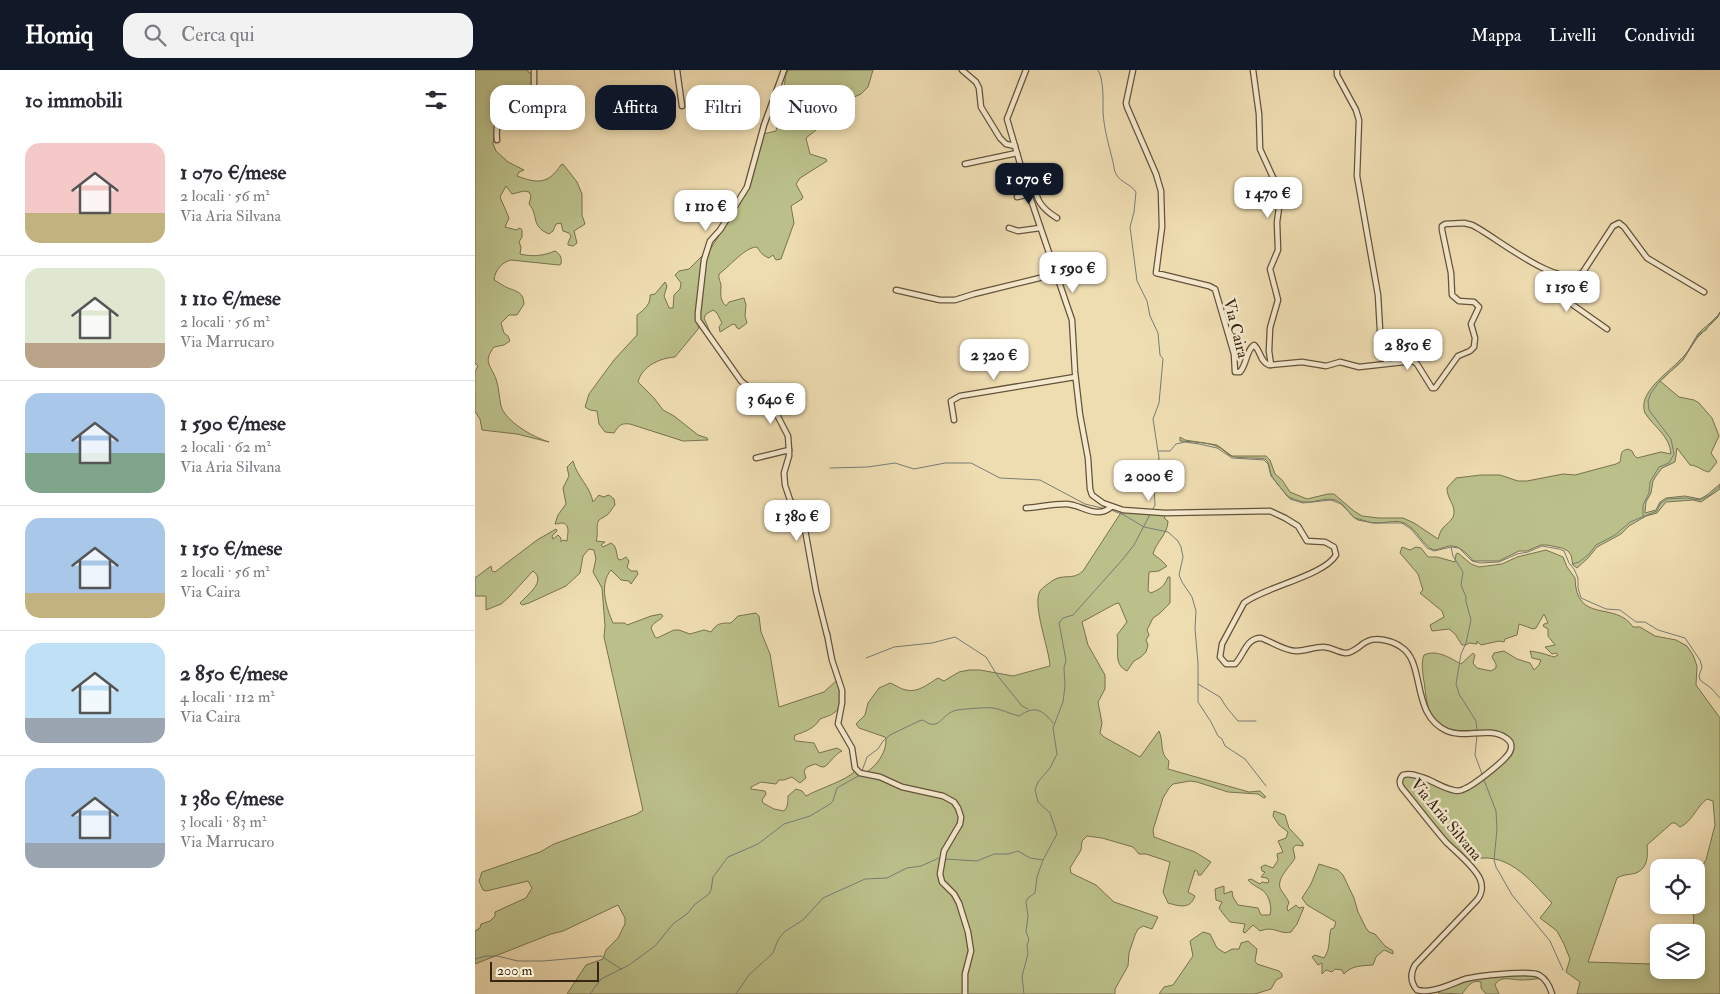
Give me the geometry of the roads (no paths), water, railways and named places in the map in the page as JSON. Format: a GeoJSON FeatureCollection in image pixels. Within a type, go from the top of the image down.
{"type":"FeatureCollection","features":[{"type":"Feature","properties":{"kind":"street"},"geometry":{"type":"LineString","coordinates":[[497,140],[498,122],[502,109],[522,94],[532,90],[534,70]]}},
{"type":"Feature","properties":{"kind":"street"},"geometry":{"type":"LineString","coordinates":[[677,70],[682,106]]}},
{"type":"Feature","properties":{"kind":"street"},"geometry":{"type":"LineString","coordinates":[[784,70],[764,125],[747,187],[720,230],[710,241],[704,260],[698,320],[741,381],[773,407],[788,436],[789,456],[784,473],[785,485],[790,500],[804,524],[815,591],[832,660],[842,690],[839,726],[849,740],[855,768],[860,773],[880,777],[902,787],[943,796],[954,802],[959,811],[960,824],[944,851],[941,859],[940,874],[942,882],[954,894],[969,932],[971,954],[965,974],[965,994]]}},
{"type":"Feature","properties":{"kind":"street"},"geometry":{"type":"LineString","coordinates":[[962,70],[976,82],[979,88],[981,106],[1000,138],[1006,144],[1015,146]]}},
{"type":"Feature","properties":{"kind":"street","name":"Via Aria Silvana"},"geometry":{"type":"LineString","coordinates":[[1026,70],[1007,119],[1029,194],[1072,320],[1075,377],[1088,458],[1090,489],[1094,498],[1111,506],[1165,513],[1270,511],[1296,525],[1307,541],[1328,542],[1333,545],[1336,551],[1335,557],[1326,564],[1244,603],[1221,647],[1220,657],[1226,664],[1233,665],[1237,662],[1249,642],[1257,638],[1295,651],[1323,647],[1345,653],[1353,651],[1369,640],[1385,641],[1400,646],[1408,653],[1423,704],[1438,726],[1453,733],[1495,734],[1509,740],[1511,750],[1506,758],[1464,790],[1451,790],[1424,778],[1409,774],[1403,775],[1401,778],[1400,784],[1402,788],[1444,839],[1475,871],[1482,886],[1481,895],[1477,900],[1415,965],[1411,973],[1411,981],[1417,990],[1428,992],[1470,978],[1533,974],[1543,978],[1552,994]]}},
{"type":"Feature","properties":{"kind":"street","name":"Via Caira"},"geometry":{"type":"LineString","coordinates":[[1133,70],[1126,103],[1161,191],[1161,227],[1156,273],[1215,289],[1234,354],[1235,372],[1240,372],[1244,368],[1252,346],[1257,347],[1264,363],[1271,365],[1302,362],[1326,366],[1340,362],[1359,367],[1407,361],[1415,362],[1432,388],[1434,388],[1458,356],[1470,351],[1474,347],[1475,338],[1471,324],[1479,306],[1474,302],[1457,300],[1453,295],[1451,273],[1442,230],[1443,224],[1472,224],[1523,257],[1552,273],[1573,275],[1581,273],[1613,226],[1619,223],[1647,258],[1704,292]]}},
{"type":"Feature","properties":{"kind":"street"},"geometry":{"type":"LineString","coordinates":[[1253,70],[1259,114],[1260,149],[1276,184],[1280,201],[1277,222],[1278,250],[1270,269],[1278,300],[1270,328],[1269,352],[1271,365]]}},
{"type":"Feature","properties":{"kind":"street"},"geometry":{"type":"LineString","coordinates":[[1337,70],[1337,75],[1356,110],[1359,120],[1357,176],[1378,295],[1381,347],[1387,363]]}},
{"type":"Feature","properties":{"kind":"street"},"geometry":{"type":"LineString","coordinates":[[965,164],[1017,153]]}},
{"type":"Feature","properties":{"kind":"street","name":"Via Aria Silvana"},"geometry":{"type":"LineString","coordinates":[[1021,167],[1029,171],[1033,189],[1039,203],[1057,218]]}},
{"type":"Feature","properties":{"kind":"street"},"geometry":{"type":"LineString","coordinates":[[1017,197],[1029,194]]}},
{"type":"Feature","properties":{"kind":"street"},"geometry":{"type":"LineString","coordinates":[[1009,228],[1018,231],[1040,228]]}},
{"type":"Feature","properties":{"kind":"street","name":"Via Caira"},"geometry":{"type":"LineString","coordinates":[[1552,273],[1573,305],[1607,329]]}},
{"type":"Feature","properties":{"kind":"street"},"geometry":{"type":"LineString","coordinates":[[896,290],[940,300],[955,300],[1056,274]]}},
{"type":"Feature","properties":{"kind":"street"},"geometry":{"type":"LineString","coordinates":[[954,420],[951,401],[960,396],[1075,377]]}},
{"type":"Feature","properties":{"kind":"street"},"geometry":{"type":"LineString","coordinates":[[756,458],[789,450]]}},
{"type":"Feature","properties":{"kind":"street","name":"Via Aria Silvana"},"geometry":{"type":"LineString","coordinates":[[1025,508],[1067,504],[1089,512],[1101,512],[1111,506]]}},
{"type":"Feature","properties":{"kind":"waterway"},"geometry":{"type":"LineString","coordinates":[[1024,994],[1022,976],[1028,954],[1027,946],[1029,939],[1026,932],[1028,916],[1026,902],[1035,893],[1037,877],[1043,860],[1057,834],[1050,813],[1038,802],[1035,790],[1038,782],[1050,768],[1057,754],[1053,728],[1063,702],[1066,660],[1059,623],[1063,618],[1073,615],[1134,545],[1155,505],[1154,487],[1158,477],[1159,458],[1153,419],[1159,403],[1163,359],[1160,355],[1158,333],[1150,316],[1147,301],[1137,281],[1130,227],[1136,192],[1118,177],[1115,171],[1104,125],[1102,85],[1098,70]]}},
{"type":"Feature","properties":{"kind":"waterway"},"geometry":{"type":"LineString","coordinates":[[1643,516],[1643,505],[1649,493],[1650,482],[1659,467],[1669,463],[1674,454],[1671,439],[1649,410],[1648,401],[1651,393],[1659,382],[1683,360],[1699,334],[1706,330],[1720,314]]}},
{"type":"Feature","properties":{"kind":"waterway"},"geometry":{"type":"LineString","coordinates":[[1159,451],[1170,451],[1176,444],[1185,442],[1217,448],[1232,458],[1264,460],[1268,464],[1271,476],[1290,499],[1303,503],[1331,500],[1341,504],[1355,518],[1372,523],[1402,523],[1411,529],[1427,548],[1434,551],[1451,547],[1459,548],[1472,561],[1480,563],[1499,562],[1542,546],[1564,551],[1578,578],[1581,598],[1606,609],[1620,610],[1636,622],[1645,622],[1658,630],[1685,638],[1700,660],[1702,667],[1699,676],[1700,680],[1720,698]]}},
{"type":"Feature","properties":{"kind":"waterway"},"geometry":{"type":"LineString","coordinates":[[830,468],[868,467],[895,463],[914,469],[945,463],[971,463],[1000,478],[1040,480],[1085,504],[1106,509]]}},
{"type":"Feature","properties":{"kind":"waterway"},"geometry":{"type":"LineString","coordinates":[[1572,564],[1579,562],[1596,545],[1615,535],[1630,522],[1657,511],[1660,504],[1667,499],[1686,498],[1700,500],[1710,495],[1720,486]]}},
{"type":"Feature","properties":{"kind":"waterway"},"geometry":{"type":"LineString","coordinates":[[1111,510],[1124,515],[1144,527],[1168,532],[1178,541],[1183,557],[1179,575],[1192,597],[1196,611],[1198,702],[1225,746],[1245,759],[1266,786]]}},
{"type":"Feature","properties":{"kind":"waterway"},"geometry":{"type":"LineString","coordinates":[[1451,547],[1453,556],[1463,572],[1461,585],[1466,597],[1471,620],[1466,643],[1461,654],[1456,684],[1459,694],[1476,721],[1477,730]]}},
{"type":"Feature","properties":{"kind":"waterway"},"geometry":{"type":"LineString","coordinates":[[866,658],[894,647],[932,643],[955,637],[986,657],[997,675],[1022,706],[1028,709]]}},
{"type":"Feature","properties":{"kind":"waterway"},"geometry":{"type":"LineString","coordinates":[[1198,684],[1220,697],[1238,721],[1256,721]]}},
{"type":"Feature","properties":{"kind":"waterway"},"geometry":{"type":"LineString","coordinates":[[862,771],[867,757],[878,749],[890,735],[919,721],[937,723],[957,710],[993,708],[1019,716],[1029,711],[1037,710],[1045,714],[1053,723]]}},
{"type":"Feature","properties":{"kind":"waterway"},"geometry":{"type":"LineString","coordinates":[[1477,735],[1475,755],[1482,774]]}},
{"type":"Feature","properties":{"kind":"waterway"},"geometry":{"type":"LineString","coordinates":[[590,994],[601,979],[629,965],[655,946],[673,924],[709,894],[713,877],[728,857],[758,844],[784,824],[810,816],[830,804],[833,801],[837,788],[860,775]]}},
{"type":"Feature","properties":{"kind":"waterway"},"geometry":{"type":"LineString","coordinates":[[1484,780],[1496,811],[1497,829],[1494,860],[1496,867],[1512,895],[1550,941],[1563,970]]}},
{"type":"Feature","properties":{"kind":"waterway"},"geometry":{"type":"LineString","coordinates":[[945,859],[977,861],[994,854],[1008,854],[1018,851],[1030,858],[1043,860]]}},
{"type":"Feature","properties":{"kind":"waterway"},"geometry":{"type":"LineString","coordinates":[[736,994],[749,975],[773,953],[778,940],[784,932],[803,920],[823,898],[865,879],[887,878],[907,868],[921,866],[939,858]]}},
{"type":"Feature","properties":{"kind":"waterway"},"geometry":{"type":"LineString","coordinates":[[475,959],[497,956],[518,961],[543,961],[601,956],[621,969]]}}]}
